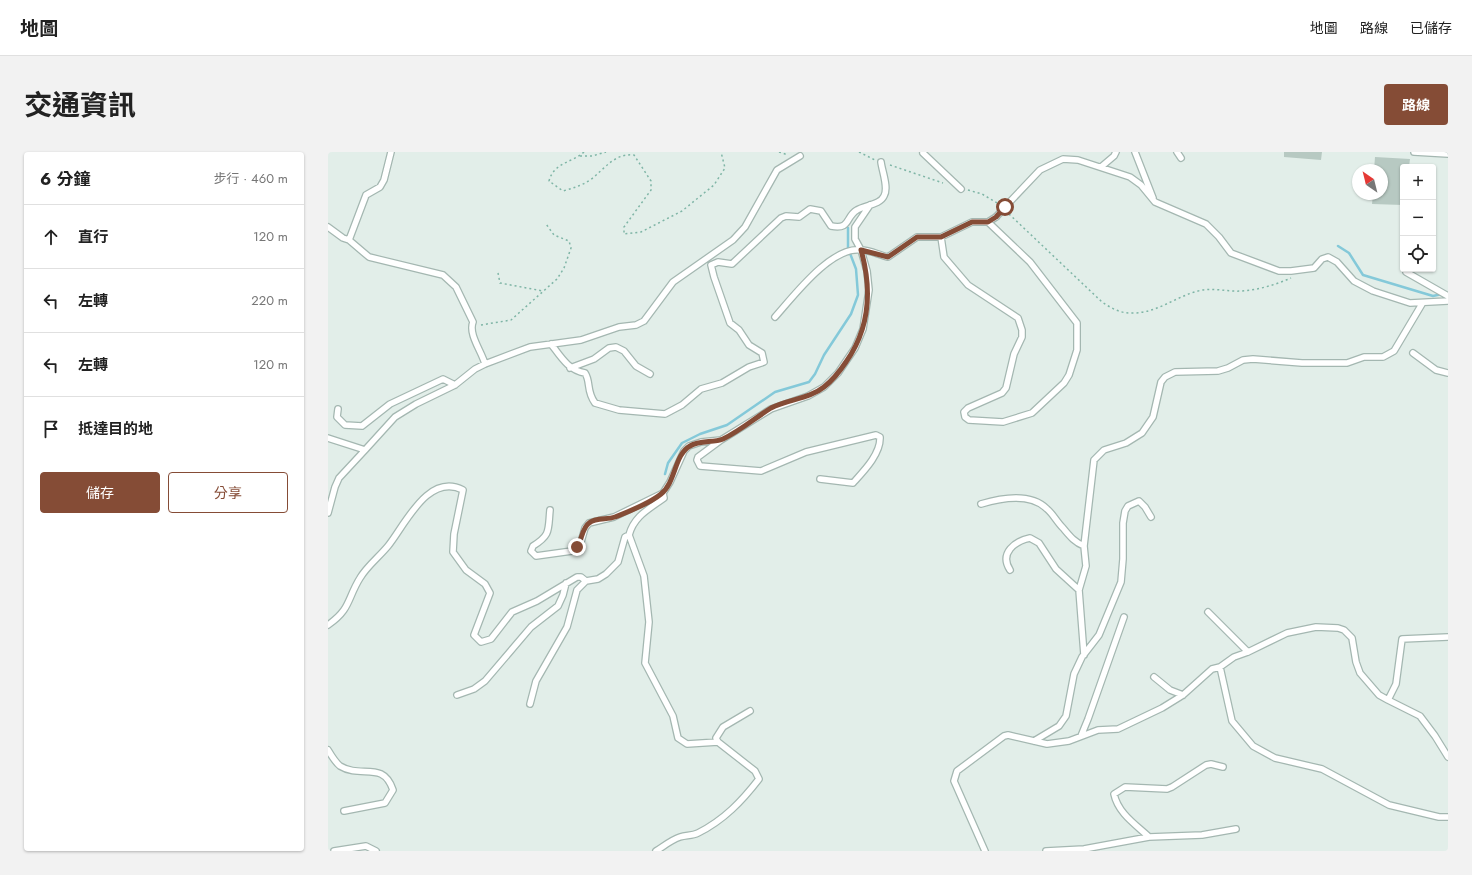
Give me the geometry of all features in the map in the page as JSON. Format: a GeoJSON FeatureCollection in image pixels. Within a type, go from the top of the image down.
{"type":"FeatureCollection","features":[{"type":"Feature","properties":{"kind":"lane"},"geometry":{"type":"LineString","coordinates":[[349,240],[351,231],[366,195],[380,187],[384,180],[391,152]]}},
{"type":"Feature","properties":{"kind":"lane"},"geometry":{"type":"LineString","coordinates":[[1101,167],[1114,156],[1116,152]]}},
{"type":"Feature","properties":{"kind":"lane"},"geometry":{"type":"LineString","coordinates":[[1135,152],[1147,178],[1155,202]]}},
{"type":"Feature","properties":{"kind":"lane"},"geometry":{"type":"LineString","coordinates":[[1177,152],[1181,158]]}},
{"type":"Feature","properties":{"kind":"lane"},"geometry":{"type":"LineString","coordinates":[[1414,152],[1448,154]]}},
{"type":"Feature","properties":{"kind":"lane"},"geometry":{"type":"LineString","coordinates":[[923,153],[961,189]]}},
{"type":"Feature","properties":{"kind":"lane"},"geometry":{"type":"LineString","coordinates":[[328,513],[334,487],[339,478],[395,417],[416,404],[455,385],[475,369],[485,364],[530,347],[581,340],[619,327],[636,325],[644,321],[673,282],[733,240],[745,226],[777,170],[800,156]]}},
{"type":"Feature","properties":{"kind":"lane"},"geometry":{"type":"LineString","coordinates":[[775,317],[816,271],[842,255],[854,250],[861,250],[888,257],[917,237],[941,237],[972,222],[988,222],[996,217],[1005,208],[1040,170],[1063,159],[1078,160],[1130,177],[1141,185],[1155,202],[1206,224],[1219,237],[1231,253],[1279,271],[1314,268],[1322,259],[1328,257],[1333,258],[1354,281],[1363,288],[1410,303],[1422,304],[1448,301]]}},
{"type":"Feature","properties":{"kind":"lane"},"geometry":{"type":"LineString","coordinates":[[551,344],[570,368],[584,373],[588,377],[588,390],[595,403],[619,410],[665,414],[682,406],[701,389],[722,383],[749,367],[764,362],[762,353],[749,345],[739,330],[730,323],[711,266],[718,262],[732,264],[781,218],[786,216],[799,217],[810,209],[821,211],[831,226],[840,228],[848,221],[856,210],[880,201],[886,192],[880,162]]}},
{"type":"Feature","properties":{"kind":"lane"},"geometry":{"type":"LineString","coordinates":[[820,479],[852,483],[865,470],[881,444],[880,437],[876,435],[806,452],[761,472],[700,466],[697,460],[698,457],[721,440],[771,409],[808,396],[824,387],[838,373],[855,348],[863,329],[869,290],[867,271],[861,250],[855,239],[855,227],[866,208],[872,203]]}},
{"type":"Feature","properties":{"kind":"lane"},"geometry":{"type":"LineString","coordinates":[[941,237],[944,256],[968,285],[1018,318],[1022,330],[1006,388],[1002,393],[968,408],[964,412],[965,417],[969,420],[1003,422],[1032,413],[1064,383],[1069,375],[1077,350],[1077,323],[1030,262],[988,222]]}},
{"type":"Feature","properties":{"kind":"lane"},"geometry":{"type":"LineString","coordinates":[[328,227],[343,238],[349,240],[369,258],[443,274],[456,287],[469,311],[473,322],[473,335],[483,353],[485,364]]}},
{"type":"Feature","properties":{"kind":"lane"},"geometry":{"type":"LineString","coordinates":[[1406,272],[1448,296]]}},
{"type":"Feature","properties":{"kind":"lane"},"geometry":{"type":"LineString","coordinates":[[1084,655],[1079,590],[1086,566],[1084,546],[1094,460],[1104,450],[1126,443],[1142,433],[1153,417],[1161,382],[1165,377],[1175,372],[1218,371],[1228,368],[1243,360],[1254,359],[1302,364],[1347,363],[1364,357],[1383,357],[1394,351],[1422,304]]}},
{"type":"Feature","properties":{"kind":"lane"},"geometry":{"type":"LineString","coordinates":[[570,368],[594,359],[609,348],[616,347],[624,351],[636,366],[650,374]]}},
{"type":"Feature","properties":{"kind":"lane"},"geometry":{"type":"LineString","coordinates":[[1413,353],[1436,370],[1448,373]]}},
{"type":"Feature","properties":{"kind":"lane"},"geometry":{"type":"LineString","coordinates":[[338,409],[337,416],[345,425],[362,426],[390,404],[443,379],[455,385]]}},
{"type":"Feature","properties":{"kind":"lane"},"geometry":{"type":"LineString","coordinates":[[328,438],[365,450]]}},
{"type":"Feature","properties":{"kind":"lane"},"geometry":{"type":"LineString","coordinates":[[550,510],[548,532],[544,539],[533,546],[531,551],[536,556],[572,551],[580,542],[585,528],[589,523],[614,517],[663,493],[670,482],[684,451],[695,443],[721,440]]}},
{"type":"Feature","properties":{"kind":"lane"},"geometry":{"type":"LineString","coordinates":[[328,625],[349,605],[359,579],[388,546],[419,501],[440,487],[455,486],[463,490],[454,534],[453,552],[466,570],[485,584],[490,593],[474,635],[481,642],[492,639],[512,612],[537,601],[566,583],[581,577],[586,581]]}},
{"type":"Feature","properties":{"kind":"lane"},"geometry":{"type":"LineString","coordinates":[[663,493],[664,498],[641,514],[631,527],[629,535],[644,576],[649,622],[645,663],[673,716],[678,738],[687,744],[718,742]]}},
{"type":"Feature","properties":{"kind":"lane"},"geometry":{"type":"LineString","coordinates":[[981,504],[1002,498],[1016,498],[1036,502],[1046,508],[1076,543],[1084,546]]}},
{"type":"Feature","properties":{"kind":"lane"},"geometry":{"type":"LineString","coordinates":[[1034,741],[1059,726],[1066,716],[1074,674],[1084,655],[1099,635],[1121,582],[1123,559],[1123,523],[1125,511],[1128,506],[1138,501],[1145,507],[1152,517]]}},
{"type":"Feature","properties":{"kind":"lane"},"geometry":{"type":"LineString","coordinates":[[530,704],[536,681],[567,627],[577,590],[586,581],[598,579],[606,574],[618,562],[625,537],[629,535]]}},
{"type":"Feature","properties":{"kind":"lane"},"geometry":{"type":"LineString","coordinates":[[1010,570],[1006,564],[1009,549],[1020,540],[1030,538],[1039,543],[1056,569],[1079,590]]}},
{"type":"Feature","properties":{"kind":"lane"},"geometry":{"type":"LineString","coordinates":[[457,695],[474,689],[485,681],[531,627],[558,606],[566,583]]}},
{"type":"Feature","properties":{"kind":"lane"},"geometry":{"type":"LineString","coordinates":[[1208,612],[1248,652]]}},
{"type":"Feature","properties":{"kind":"lane"},"geometry":{"type":"LineString","coordinates":[[1081,736],[1124,617]]}},
{"type":"Feature","properties":{"kind":"lane"},"geometry":{"type":"LineString","coordinates":[[985,851],[954,781],[957,770],[1004,736],[1008,735],[1047,744],[1069,741],[1098,730],[1118,729],[1129,725],[1183,695],[1212,669],[1220,667],[1234,657],[1248,652],[1286,632],[1316,627],[1338,628],[1344,630],[1352,638],[1356,662],[1360,672],[1379,695],[1420,716],[1448,757]]}},
{"type":"Feature","properties":{"kind":"lane"},"geometry":{"type":"LineString","coordinates":[[1388,700],[1396,684],[1402,639],[1448,637]]}},
{"type":"Feature","properties":{"kind":"lane"},"geometry":{"type":"LineString","coordinates":[[1220,667],[1232,721],[1253,746],[1275,758],[1322,769],[1389,805],[1439,817],[1448,817]]}},
{"type":"Feature","properties":{"kind":"lane"},"geometry":{"type":"LineString","coordinates":[[1154,677],[1170,690],[1183,695]]}},
{"type":"Feature","properties":{"kind":"lane"},"geometry":{"type":"LineString","coordinates":[[656,851],[681,836],[691,836],[699,832],[727,814],[741,803],[759,779],[755,771],[718,742],[716,738],[723,727],[750,711]]}},
{"type":"Feature","properties":{"kind":"lane"},"geometry":{"type":"LineString","coordinates":[[328,750],[340,766],[352,770],[375,772],[385,775],[390,780],[393,790],[389,798],[384,803],[344,812]]}},
{"type":"Feature","properties":{"kind":"lane"},"geometry":{"type":"LineString","coordinates":[[1149,837],[1116,805],[1114,794],[1125,787],[1167,789],[1206,765],[1211,764],[1223,767]]}},
{"type":"Feature","properties":{"kind":"lane"},"geometry":{"type":"LineString","coordinates":[[1046,851],[1084,849],[1149,837],[1202,835],[1236,829]]}},
{"type":"Feature","properties":{"kind":"lane"},"geometry":{"type":"LineString","coordinates":[[334,851],[366,846],[376,851]]}},
{"type":"Feature","properties":{"kind":"path"},"geometry":{"type":"LineString","coordinates":[[584,152],[580,156],[561,164],[551,173],[549,181],[564,191],[576,188],[589,181],[608,163],[617,157],[626,154],[634,155]]}},
{"type":"Feature","properties":{"kind":"path"},"geometry":{"type":"LineString","coordinates":[[580,156],[592,156],[606,152]]}},
{"type":"Feature","properties":{"kind":"path"},"geometry":{"type":"LineString","coordinates":[[633,152],[651,181],[652,190],[624,227],[624,234],[641,232],[675,214],[714,185],[725,168],[721,152]]}},
{"type":"Feature","properties":{"kind":"path"},"geometry":{"type":"LineString","coordinates":[[859,152],[880,162],[946,184]]}},
{"type":"Feature","properties":{"kind":"path"},"geometry":{"type":"LineString","coordinates":[[961,189],[982,194],[998,204]]}},
{"type":"Feature","properties":{"kind":"path"},"geometry":{"type":"LineString","coordinates":[[1005,208],[1102,302],[1115,310],[1131,314],[1144,313],[1165,306],[1199,291],[1210,289],[1241,291],[1276,285],[1295,276]]}},
{"type":"Feature","properties":{"kind":"path"},"geometry":{"type":"LineString","coordinates":[[472,325],[490,324],[511,320],[557,279],[564,268],[571,248],[569,241],[554,235],[546,224]]}},
{"type":"Feature","properties":{"kind":"path"},"geometry":{"type":"LineString","coordinates":[[498,273],[500,283],[543,291]]}},
{"type":"Feature","properties":{"kind":"building"},"geometry":{"type":"Polygon","coordinates":[[[1284,152],[1322,152],[1321,160],[1284,157],[1284,152]]]}},
{"type":"Feature","properties":{"kind":"building"},"geometry":{"type":"Polygon","coordinates":[[[1375,157],[1410,159],[1409,164],[1400,164],[1400,205],[1372,204],[1372,200],[1388,200],[1388,164],[1374,164],[1375,157]]]}},
{"type":"Feature","properties":{"kind":"waterway"},"geometry":{"type":"LineString","coordinates":[[665,474],[668,463],[682,443],[700,434],[727,425],[775,392],[809,382],[815,374],[824,355],[851,314],[858,295],[856,269],[848,248],[848,228]]}},
{"type":"Feature","properties":{"kind":"waterway"},"geometry":{"type":"LineString","coordinates":[[1338,246],[1349,253],[1363,275],[1433,296],[1442,294]]}},
{"type":"Feature","properties":{"kind":"route"},"geometry":{"type":"LineString","coordinates":[[577,547],[585,528],[589,523],[595,520],[614,517],[654,499],[663,493],[670,482],[684,451],[689,446],[695,443],[721,440],[771,409],[781,404],[808,396],[824,387],[838,373],[855,348],[863,329],[869,290],[867,271],[861,250],[888,257],[917,237],[941,237],[972,222],[988,222],[996,217],[1005,207]]}}]}
